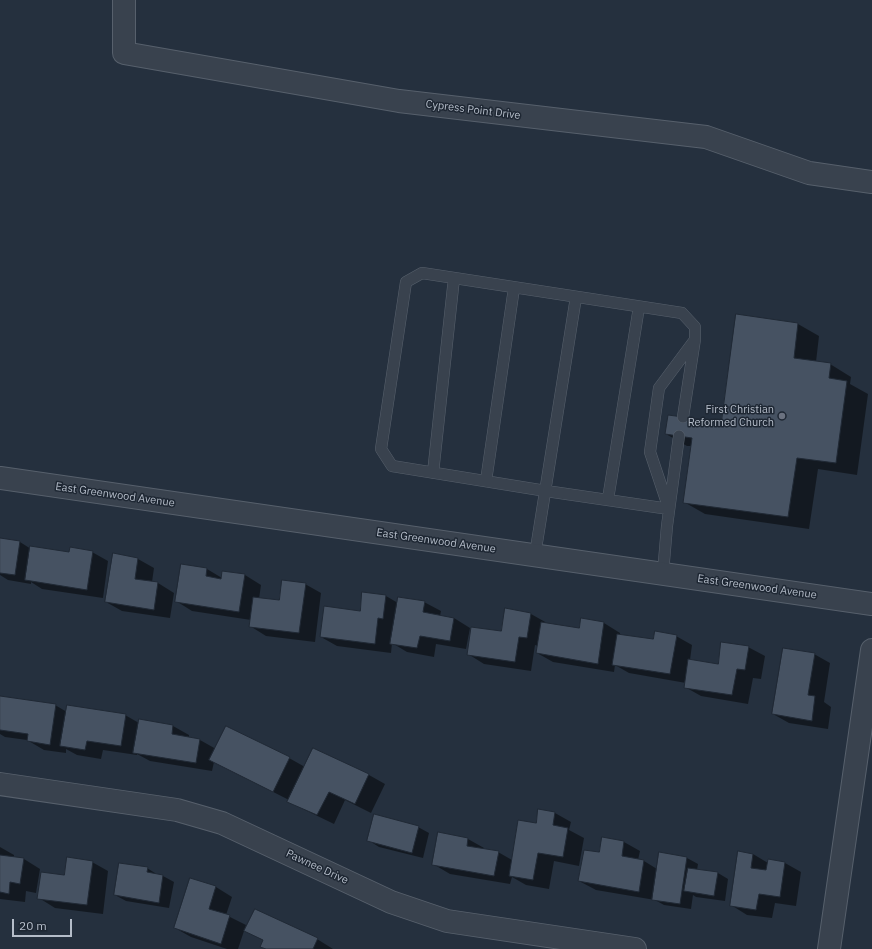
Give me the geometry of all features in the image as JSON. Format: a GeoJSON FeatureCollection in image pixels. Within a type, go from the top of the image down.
{"type":"FeatureCollection","features":[{"type":"Feature","properties":{"kind":"street","name":"Cypress Point Drive"},"geometry":{"type":"LineString","coordinates":[[124,0],[124,53],[399,101],[706,137],[809,174],[872,182]]}},
{"type":"Feature","properties":{"kind":"street","name":"East Greenwood Avenue"},"geometry":{"type":"LineString","coordinates":[[0,478],[872,604]]}},
{"type":"Feature","properties":{"kind":"street"},"geometry":{"type":"LineString","coordinates":[[829,949],[872,650]]}},
{"type":"Feature","properties":{"kind":"street","name":"Pawnee Drive"},"geometry":{"type":"LineString","coordinates":[[0,784],[177,810],[222,823],[391,902],[447,921],[635,949]]}},
{"type":"Feature","properties":{"kind":"lane"},"geometry":{"type":"LineString","coordinates":[[669,509],[392,466],[381,449],[406,282],[422,273],[682,313],[695,327],[695,339],[683,417]]}},
{"type":"Feature","properties":{"kind":"lane"},"geometry":{"type":"LineString","coordinates":[[434,473],[454,278]]}},
{"type":"Feature","properties":{"kind":"lane"},"geometry":{"type":"LineString","coordinates":[[486,481],[514,288]]}},
{"type":"Feature","properties":{"kind":"lane"},"geometry":{"type":"LineString","coordinates":[[535,555],[576,297]]}},
{"type":"Feature","properties":{"kind":"lane"},"geometry":{"type":"LineString","coordinates":[[608,499],[639,307]]}},
{"type":"Feature","properties":{"kind":"lane"},"geometry":{"type":"LineString","coordinates":[[669,509],[650,452],[659,388],[695,339]]}},
{"type":"Feature","properties":{"kind":"lane"},"geometry":{"type":"LineString","coordinates":[[663,574],[669,509],[679,436]]}},
{"type":"Feature","properties":{"kind":"building","name":"First Christian Reformed Church"},"geometry":{"type":"Polygon","coordinates":[[[736,314],[798,323],[794,358],[831,363],[829,378],[847,381],[836,463],[797,458],[788,517],[683,503],[692,438],[665,434],[668,415],[721,422],[736,314]]]}},
{"type":"Feature","properties":{"kind":"building"},"geometry":{"type":"Polygon","coordinates":[[[0,538],[20,541],[15,575],[0,573],[0,538]]]}},
{"type":"Feature","properties":{"kind":"building"},"geometry":{"type":"Polygon","coordinates":[[[30,546],[69,552],[70,547],[93,551],[87,590],[25,580],[30,546]]]}},
{"type":"Feature","properties":{"kind":"building"},"geometry":{"type":"Polygon","coordinates":[[[113,553],[138,558],[135,579],[158,582],[154,610],[105,602],[113,553]]]}},
{"type":"Feature","properties":{"kind":"building"},"geometry":{"type":"Polygon","coordinates":[[[181,564],[207,568],[206,576],[221,579],[222,571],[245,574],[239,612],[175,602],[181,564]]]}},
{"type":"Feature","properties":{"kind":"building"},"geometry":{"type":"Polygon","coordinates":[[[282,580],[306,583],[299,633],[249,627],[253,597],[279,600],[282,580]]]}},
{"type":"Feature","properties":{"kind":"building"},"geometry":{"type":"Polygon","coordinates":[[[362,592],[386,595],[383,619],[378,618],[375,644],[320,637],[324,606],[360,611],[362,592]]]}},
{"type":"Feature","properties":{"kind":"building"},"geometry":{"type":"Polygon","coordinates":[[[398,597],[425,601],[423,612],[454,618],[450,641],[420,636],[417,648],[390,644],[398,597]]]}},
{"type":"Feature","properties":{"kind":"building"},"geometry":{"type":"Polygon","coordinates":[[[505,608],[531,613],[527,638],[519,637],[515,662],[467,655],[471,627],[501,631],[505,608]]]}},
{"type":"Feature","properties":{"kind":"building"},"geometry":{"type":"Polygon","coordinates":[[[581,618],[604,622],[598,664],[536,653],[541,622],[579,628],[581,618]]]}},
{"type":"Feature","properties":{"kind":"building"},"geometry":{"type":"Polygon","coordinates":[[[655,631],[677,635],[670,674],[612,665],[617,634],[653,639],[655,631]]]}},
{"type":"Feature","properties":{"kind":"building"},"geometry":{"type":"Polygon","coordinates":[[[721,642],[749,646],[745,670],[737,669],[732,695],[684,688],[688,659],[718,664],[721,642]]]}},
{"type":"Feature","properties":{"kind":"building"},"geometry":{"type":"Polygon","coordinates":[[[783,648],[815,653],[808,695],[815,696],[812,721],[772,714],[783,648]]]}},
{"type":"Feature","properties":{"kind":"building"},"geometry":{"type":"Polygon","coordinates":[[[0,696],[56,704],[50,745],[27,741],[28,734],[0,730],[0,696]]]}},
{"type":"Feature","properties":{"kind":"building"},"geometry":{"type":"Polygon","coordinates":[[[67,705],[126,714],[121,746],[87,741],[85,750],[60,746],[67,705]]]}},
{"type":"Feature","properties":{"kind":"building"},"geometry":{"type":"Polygon","coordinates":[[[139,719],[173,725],[172,734],[200,739],[196,763],[133,753],[139,719]]]}},
{"type":"Feature","properties":{"kind":"building"},"geometry":{"type":"Polygon","coordinates":[[[226,726],[290,757],[273,792],[209,760],[226,726]]]}},
{"type":"Feature","properties":{"kind":"building"},"geometry":{"type":"Polygon","coordinates":[[[313,748],[369,774],[355,804],[329,792],[317,815],[287,802],[313,748]]]}},
{"type":"Feature","properties":{"kind":"building"},"geometry":{"type":"Polygon","coordinates":[[[538,809],[555,812],[553,825],[568,828],[563,857],[538,853],[533,880],[509,876],[518,820],[536,823],[538,809]]]}},
{"type":"Feature","properties":{"kind":"building"},"geometry":{"type":"Polygon","coordinates":[[[374,814],[419,826],[412,853],[367,841],[374,814]]]}},
{"type":"Feature","properties":{"kind":"building"},"geometry":{"type":"Polygon","coordinates":[[[438,832],[468,838],[467,846],[499,851],[494,876],[432,865],[438,832]]]}},
{"type":"Feature","properties":{"kind":"building"},"geometry":{"type":"Polygon","coordinates":[[[602,837],[624,841],[622,856],[644,860],[639,892],[578,881],[584,850],[599,852],[602,837]]]}},
{"type":"Feature","properties":{"kind":"building"},"geometry":{"type":"Polygon","coordinates":[[[738,851],[753,854],[751,868],[766,870],[768,859],[785,862],[780,897],[759,894],[756,910],[730,906],[738,851]]]}},
{"type":"Feature","properties":{"kind":"building"},"geometry":{"type":"Polygon","coordinates":[[[659,852],[687,857],[680,904],[652,900],[659,852]]]}},
{"type":"Feature","properties":{"kind":"building"},"geometry":{"type":"Polygon","coordinates":[[[0,855],[24,858],[20,884],[10,882],[9,894],[0,892],[0,855]]]}},
{"type":"Feature","properties":{"kind":"building"},"geometry":{"type":"Polygon","coordinates":[[[67,857],[93,861],[87,905],[37,899],[41,872],[64,875],[67,857]]]}},
{"type":"Feature","properties":{"kind":"building"},"geometry":{"type":"Polygon","coordinates":[[[119,863],[148,867],[147,872],[163,875],[159,903],[114,895],[119,863]]]}},
{"type":"Feature","properties":{"kind":"building"},"geometry":{"type":"Polygon","coordinates":[[[688,868],[718,872],[714,896],[684,891],[688,868]]]}},
{"type":"Feature","properties":{"kind":"building"},"geometry":{"type":"Polygon","coordinates":[[[190,878],[216,886],[209,909],[230,915],[221,944],[174,928],[190,878]]]}},
{"type":"Feature","properties":{"kind":"building"},"geometry":{"type":"Polygon","coordinates":[[[255,909],[318,938],[313,949],[266,949],[260,947],[263,940],[244,931],[255,909]]]}},
{"type":"Feature","properties":{"kind":"place","name":"First Christian Reformed Church"},"geometry":{"type":"Point","coordinates":[782,416]}}]}
